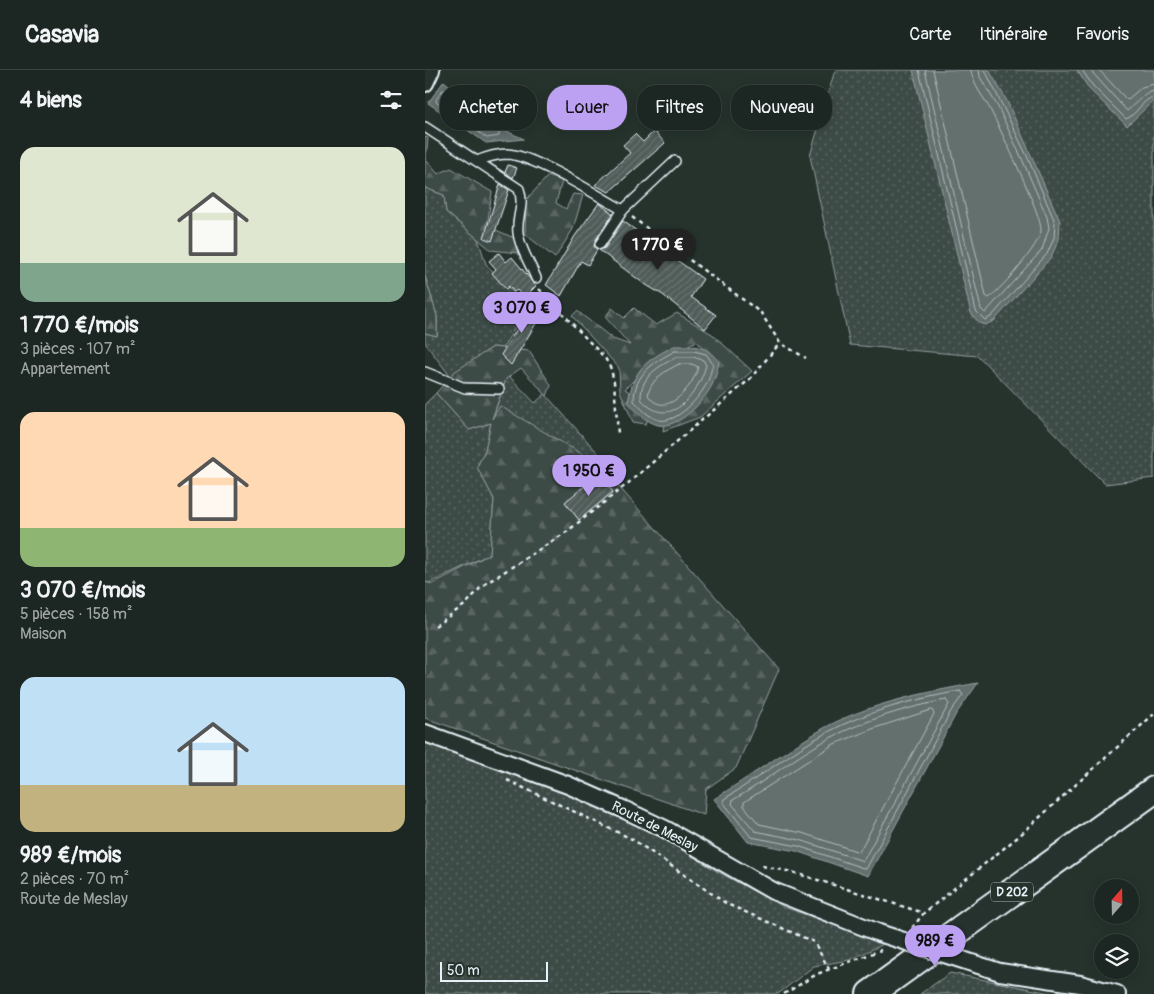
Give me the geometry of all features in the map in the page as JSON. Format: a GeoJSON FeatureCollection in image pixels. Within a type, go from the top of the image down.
{"type":"FeatureCollection","features":[{"type":"Feature","properties":{"kind":"main road","name":"D 202"},"geometry":{"type":"LineString","coordinates":[[870,994],[1154,790]]}},
{"type":"Feature","properties":{"kind":"street"},"geometry":{"type":"LineString","coordinates":[[425,83],[431,70]]}},
{"type":"Feature","properties":{"kind":"street","name":"Route de Meslay"},"geometry":{"type":"LineString","coordinates":[[425,733],[568,785],[625,810],[665,829],[773,891],[879,933],[1000,972],[1080,984],[1117,994]]}},
{"type":"Feature","properties":{"kind":"lane"},"geometry":{"type":"LineString","coordinates":[[425,127],[519,189],[523,200],[518,231],[521,246],[536,278]]}},
{"type":"Feature","properties":{"kind":"lane"},"geometry":{"type":"LineString","coordinates":[[477,161],[493,155],[509,154],[524,159],[569,179],[623,210]]}},
{"type":"Feature","properties":{"kind":"lane"},"geometry":{"type":"LineString","coordinates":[[600,244],[623,210],[675,161]]}},
{"type":"Feature","properties":{"kind":"lane"},"geometry":{"type":"LineString","coordinates":[[425,372],[465,388],[499,389]]}},
{"type":"Feature","properties":{"kind":"path"},"geometry":{"type":"LineString","coordinates":[[623,210],[761,313],[780,343],[806,358]]}},
{"type":"Feature","properties":{"kind":"path"},"geometry":{"type":"LineString","coordinates":[[536,278],[539,288],[605,358],[611,370],[618,434]]}},
{"type":"Feature","properties":{"kind":"path"},"geometry":{"type":"LineString","coordinates":[[435,626],[466,604],[482,586],[565,533],[626,485],[750,379],[780,343]]}},
{"type":"Feature","properties":{"kind":"path"},"geometry":{"type":"LineString","coordinates":[[910,930],[924,913],[1019,836],[1154,714]]}},
{"type":"Feature","properties":{"kind":"path"},"geometry":{"type":"LineString","coordinates":[[502,777],[538,796],[632,838],[727,904],[813,942],[829,969]]}},
{"type":"Feature","properties":{"kind":"path"},"geometry":{"type":"LineString","coordinates":[[731,868],[763,866],[792,872],[924,913]]}},
{"type":"Feature","properties":{"kind":"path"},"geometry":{"type":"LineString","coordinates":[[784,994],[802,980],[884,949]]}},
{"type":"Feature","properties":{"kind":"green space"},"geometry":{"type":"Polygon","coordinates":[[[835,70],[1154,70],[1154,478],[1105,484],[978,356],[850,345],[810,156],[818,130],[832,130],[831,85],[835,70]]]}},
{"type":"Feature","properties":{"kind":"green space"},"geometry":{"type":"Polygon","coordinates":[[[425,137],[428,138],[426,160],[438,174],[451,168],[492,192],[487,226],[514,238],[518,253],[491,250],[446,212],[444,195],[425,188],[425,137]]]}},
{"type":"Feature","properties":{"kind":"green space"},"geometry":{"type":"Polygon","coordinates":[[[548,176],[562,181],[556,203],[566,209],[573,194],[583,195],[573,229],[555,258],[525,234],[526,200],[548,176]]]}},
{"type":"Feature","properties":{"kind":"green space"},"geometry":{"type":"Polygon","coordinates":[[[425,188],[444,195],[446,212],[478,239],[486,264],[527,307],[503,348],[493,347],[450,376],[425,343],[425,333],[437,336],[437,316],[425,276],[425,188]]]}},
{"type":"Feature","properties":{"kind":"green space"},"geometry":{"type":"Polygon","coordinates":[[[425,276],[437,316],[437,336],[425,333],[425,276]]]}},
{"type":"Feature","properties":{"kind":"green space"},"geometry":{"type":"Polygon","coordinates":[[[612,308],[624,318],[634,308],[656,325],[677,313],[712,334],[752,371],[700,417],[663,431],[665,415],[715,365],[697,341],[652,362],[625,389],[652,407],[646,424],[633,422],[620,391],[619,368],[572,316],[577,311],[613,339],[630,345],[605,317],[612,308]]]}},
{"type":"Feature","properties":{"kind":"green space"},"geometry":{"type":"Polygon","coordinates":[[[493,347],[529,351],[551,385],[547,396],[521,368],[506,379],[492,419],[500,406],[599,464],[779,669],[736,768],[706,789],[704,815],[425,718],[425,582],[432,584],[490,554],[494,499],[477,467],[485,450],[491,423],[469,430],[436,393],[454,372],[493,347]]]}},
{"type":"Feature","properties":{"kind":"green space"},"geometry":{"type":"Polygon","coordinates":[[[509,376],[535,403],[545,394],[623,481],[619,485],[599,464],[491,423],[506,379],[509,376]]]}},
{"type":"Feature","properties":{"kind":"green space"},"geometry":{"type":"Polygon","coordinates":[[[436,393],[469,430],[491,423],[485,450],[477,467],[494,499],[490,554],[429,583],[425,582],[425,404],[436,393]]]}},
{"type":"Feature","properties":{"kind":"green space"},"geometry":{"type":"Polygon","coordinates":[[[425,740],[535,780],[640,824],[720,873],[784,907],[886,943],[849,960],[814,966],[778,994],[425,994],[425,740]]]}},
{"type":"Feature","properties":{"kind":"green space"},"geometry":{"type":"Polygon","coordinates":[[[950,973],[1055,994],[920,994],[950,973]]]}},
{"type":"Feature","properties":{"kind":"water"},"geometry":{"type":"Polygon","coordinates":[[[913,70],[989,70],[1007,101],[1060,221],[1059,239],[1051,257],[994,321],[985,325],[979,323],[971,313],[913,70]]]}},
{"type":"Feature","properties":{"kind":"water"},"geometry":{"type":"Polygon","coordinates":[[[1077,70],[1154,70],[1154,100],[1127,126],[1089,89],[1077,70]]]}},
{"type":"Feature","properties":{"kind":"water"},"geometry":{"type":"Polygon","coordinates":[[[440,86],[440,111],[428,103],[440,86]]]}},
{"type":"Feature","properties":{"kind":"water"},"geometry":{"type":"Polygon","coordinates":[[[467,130],[504,130],[524,139],[486,143],[467,130]]]}},
{"type":"Feature","properties":{"kind":"water"},"geometry":{"type":"Polygon","coordinates":[[[674,346],[699,347],[709,352],[719,362],[712,385],[697,406],[674,423],[658,425],[645,419],[628,402],[638,373],[649,361],[674,346]]]}},
{"type":"Feature","properties":{"kind":"water"},"geometry":{"type":"Polygon","coordinates":[[[978,683],[956,714],[868,876],[796,851],[748,842],[714,799],[810,736],[842,719],[879,705],[939,690],[978,683]]]}},
{"type":"Feature","properties":{"kind":"building"},"geometry":{"type":"Polygon","coordinates":[[[654,131],[665,143],[609,192],[595,185],[630,153],[623,145],[635,134],[643,142],[654,131]]]}},
{"type":"Feature","properties":{"kind":"building"},"geometry":{"type":"Polygon","coordinates":[[[508,165],[517,168],[513,178],[505,172],[508,165]]]}},
{"type":"Feature","properties":{"kind":"building"},"geometry":{"type":"Polygon","coordinates":[[[500,184],[509,190],[492,241],[484,238],[500,184]]]}},
{"type":"Feature","properties":{"kind":"building"},"geometry":{"type":"Polygon","coordinates":[[[599,203],[613,214],[595,241],[594,246],[597,250],[588,265],[581,261],[561,296],[546,285],[575,236],[599,203]]]}},
{"type":"Feature","properties":{"kind":"building"},"geometry":{"type":"Polygon","coordinates":[[[623,221],[703,279],[691,297],[716,315],[705,329],[663,295],[643,283],[599,250],[605,248],[623,221]]]}},
{"type":"Feature","properties":{"kind":"building"},"geometry":{"type":"Polygon","coordinates":[[[499,253],[506,262],[512,257],[536,286],[524,298],[517,290],[514,292],[509,286],[506,289],[492,273],[496,269],[489,261],[499,253]]]}},
{"type":"Feature","properties":{"kind":"building"},"geometry":{"type":"Polygon","coordinates":[[[533,303],[544,310],[511,365],[501,355],[533,303]]]}},
{"type":"Feature","properties":{"kind":"building"},"geometry":{"type":"Polygon","coordinates":[[[598,475],[613,492],[579,520],[565,502],[598,475]]]}}]}
